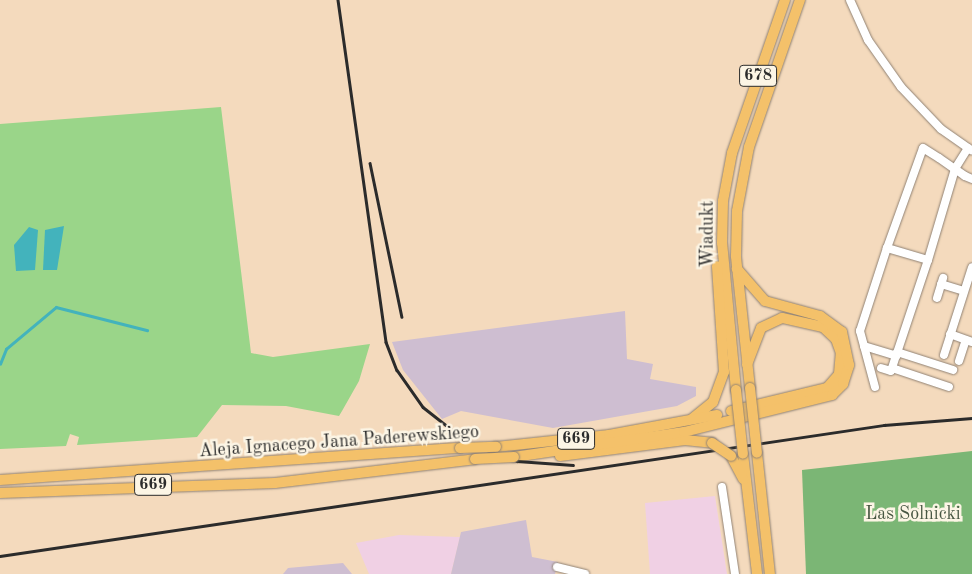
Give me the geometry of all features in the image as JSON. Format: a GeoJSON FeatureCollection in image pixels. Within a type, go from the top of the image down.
{"type":"FeatureCollection","features":[{"type":"Feature","properties":{"kind":"main road","name":"Wiadukt"},"geometry":{"type":"LineString","coordinates":[[749,499],[736,390],[722,231],[732,153],[785,0]]}},
{"type":"Feature","properties":{"kind":"main road","name":"Wiadukt"},"geometry":{"type":"LineString","coordinates":[[770,574],[737,269],[737,211],[746,159],[800,0]]}},
{"type":"Feature","properties":{"kind":"main road"},"geometry":{"type":"LineString","coordinates":[[679,424],[708,408],[723,380],[716,251],[722,231]]}},
{"type":"Feature","properties":{"kind":"main road"},"geometry":{"type":"LineString","coordinates":[[514,457],[684,432],[734,417],[815,403],[832,395],[842,384],[850,365],[842,332],[820,316],[765,301],[737,269]]}},
{"type":"Feature","properties":{"kind":"main road","name":"Aleja Ignacego Jana Paderewskiego"},"geometry":{"type":"LineString","coordinates":[[0,478],[14,479],[496,447],[679,424],[818,393],[839,374],[841,353],[836,339],[823,327],[782,318],[761,328],[747,364]]}},
{"type":"Feature","properties":{"kind":"main road"},"geometry":{"type":"LineString","coordinates":[[514,457],[573,455],[685,440],[712,443],[730,456],[749,499]]}},
{"type":"Feature","properties":{"kind":"main road","name":"Aleja Ignacego Jana Paderewskiego"},"geometry":{"type":"LineString","coordinates":[[0,493],[275,483],[475,459],[514,457]]}},
{"type":"Feature","properties":{"kind":"main road"},"geometry":{"type":"LineString","coordinates":[[0,500],[31,491]]}},
{"type":"Feature","properties":{"kind":"main road","name":"678"},"geometry":{"type":"LineString","coordinates":[[749,499],[758,574]]}},
{"type":"Feature","properties":{"kind":"street"},"geometry":{"type":"LineString","coordinates":[[850,0],[868,40],[901,87],[941,129],[970,149],[955,170],[928,260],[892,368]]}},
{"type":"Feature","properties":{"kind":"street"},"geometry":{"type":"LineString","coordinates":[[916,142],[955,170],[972,179]]}},
{"type":"Feature","properties":{"kind":"street"},"geometry":{"type":"LineString","coordinates":[[875,387],[861,328],[923,148]]}},
{"type":"Feature","properties":{"kind":"street"},"geometry":{"type":"LineString","coordinates":[[887,248],[928,260]]}},
{"type":"Feature","properties":{"kind":"street"},"geometry":{"type":"LineString","coordinates":[[944,355],[972,267]]}},
{"type":"Feature","properties":{"kind":"street"},"geometry":{"type":"LineString","coordinates":[[936,298],[942,281],[964,291]]}},
{"type":"Feature","properties":{"kind":"street"},"geometry":{"type":"LineString","coordinates":[[950,334],[969,341],[959,360]]}},
{"type":"Feature","properties":{"kind":"street"},"geometry":{"type":"LineString","coordinates":[[864,346],[953,370]]}},
{"type":"Feature","properties":{"kind":"street"},"geometry":{"type":"LineString","coordinates":[[881,368],[892,368],[949,387]]}},
{"type":"Feature","properties":{"kind":"street"},"geometry":{"type":"LineString","coordinates":[[722,487],[735,574]]}},
{"type":"Feature","properties":{"kind":"street"},"geometry":{"type":"LineString","coordinates":[[557,567],[585,574]]}},
{"type":"Feature","properties":{"kind":"shaded area"},"geometry":{"type":"Polygon","coordinates":[[[625,311],[627,359],[653,364],[650,379],[696,387],[696,396],[677,406],[553,428],[461,411],[442,419],[403,370],[392,342],[625,311]]]}},
{"type":"Feature","properties":{"kind":"shaded area"},"geometry":{"type":"Polygon","coordinates":[[[715,496],[727,574],[650,574],[645,503],[715,496]]]}},
{"type":"Feature","properties":{"kind":"shaded area"},"geometry":{"type":"Polygon","coordinates":[[[526,520],[532,557],[558,562],[555,574],[451,574],[461,532],[526,520]]]}},
{"type":"Feature","properties":{"kind":"shaded area"},"geometry":{"type":"Polygon","coordinates":[[[399,535],[460,537],[451,574],[369,574],[356,543],[399,535]]]}},
{"type":"Feature","properties":{"kind":"shaded area"},"geometry":{"type":"Polygon","coordinates":[[[343,563],[352,574],[283,574],[288,568],[343,563]]]}},
{"type":"Feature","properties":{"kind":"green space"},"geometry":{"type":"Polygon","coordinates":[[[221,107],[251,353],[273,357],[370,344],[359,381],[339,416],[286,406],[222,405],[197,437],[77,445],[79,437],[70,434],[66,446],[0,449],[0,124],[221,107]]]}},
{"type":"Feature","properties":{"kind":"green space","name":"Las Solnicki"},"geometry":{"type":"Polygon","coordinates":[[[972,451],[972,574],[806,574],[802,470],[972,451]]]}},
{"type":"Feature","properties":{"kind":"water"},"geometry":{"type":"Polygon","coordinates":[[[64,226],[57,270],[43,270],[45,230],[64,226]]]}},
{"type":"Feature","properties":{"kind":"water"},"geometry":{"type":"Polygon","coordinates":[[[29,227],[38,230],[35,270],[16,271],[14,245],[29,227]]]}},
{"type":"Feature","properties":{"kind":"waterway"},"geometry":{"type":"LineString","coordinates":[[0,364],[6,349],[56,307],[147,330]]}},
{"type":"Feature","properties":{"kind":"railway"},"geometry":{"type":"LineString","coordinates":[[338,0],[386,342],[397,370],[423,407],[470,444],[517,461],[573,465]]}},
{"type":"Feature","properties":{"kind":"railway"},"geometry":{"type":"LineString","coordinates":[[370,163],[402,317]]}},
{"type":"Feature","properties":{"kind":"railway"},"geometry":{"type":"LineString","coordinates":[[0,556],[884,425],[972,418]]}}]}
